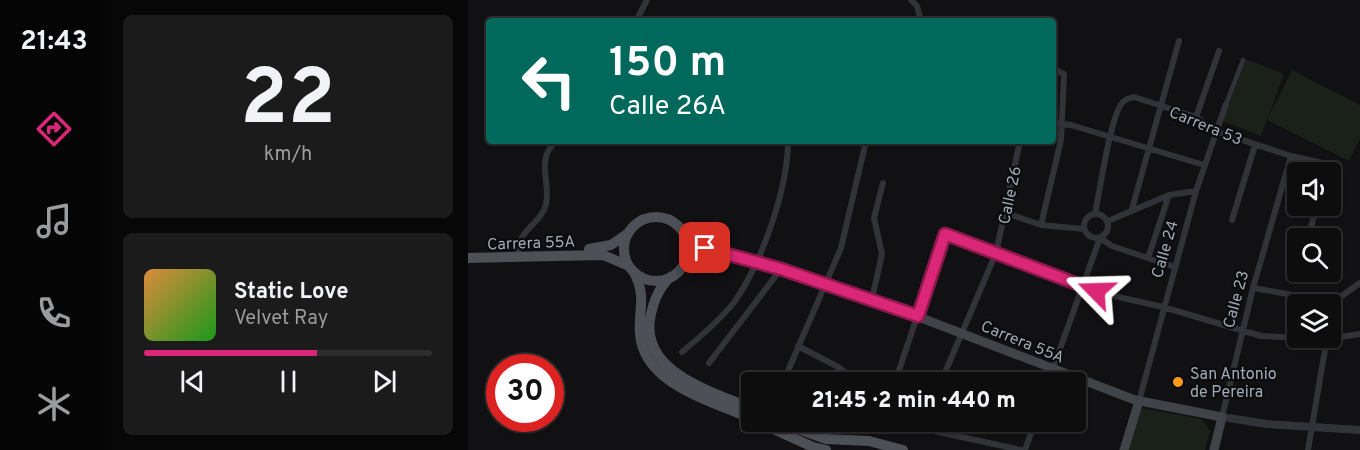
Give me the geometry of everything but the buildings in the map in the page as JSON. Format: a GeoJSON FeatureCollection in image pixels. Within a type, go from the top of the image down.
{"type":"FeatureCollection","features":[{"type":"Feature","properties":{"kind":"main road"},"geometry":{"type":"LineString","coordinates":[[681,268],[687,257],[686,238],[675,223],[657,217],[640,221],[627,234],[624,248],[643,297],[641,341],[651,363],[671,381],[741,414]]}},
{"type":"Feature","properties":{"kind":"main road","name":"Carrera 55A"},"geometry":{"type":"LineString","coordinates":[[468,252],[597,249],[611,245],[627,234]]}},
{"type":"Feature","properties":{"kind":"main road","name":"Carrera 55A"},"geometry":{"type":"LineString","coordinates":[[686,238],[718,253],[755,261],[872,299],[1139,401],[1222,417]]}},
{"type":"Feature","properties":{"kind":"main road"},"geometry":{"type":"LineString","coordinates":[[718,253],[702,255],[669,278],[657,294],[650,322],[650,339],[657,356],[669,369],[741,404]]}},
{"type":"Feature","properties":{"kind":"main road","name":"Carrera 55A"},"geometry":{"type":"LineString","coordinates":[[468,258],[591,255],[610,257],[631,269]]}},
{"type":"Feature","properties":{"kind":"main road"},"geometry":{"type":"LineString","coordinates":[[631,269],[650,280],[669,278]]}},
{"type":"Feature","properties":{"kind":"main road","name":"Calle 24"},"geometry":{"type":"LineString","coordinates":[[1124,450],[1139,401]]}},
{"type":"Feature","properties":{"kind":"main road","name":"Calle 23"},"geometry":{"type":"LineString","coordinates":[[1214,450],[1222,417]]}},
{"type":"Feature","properties":{"kind":"main road"},"geometry":{"type":"LineString","coordinates":[[780,432],[813,447],[826,450]]}},
{"type":"Feature","properties":{"kind":"main road"},"geometry":{"type":"LineString","coordinates":[[805,432],[826,440],[869,441],[903,450]]}},
{"type":"Feature","properties":{"kind":"street"},"geometry":{"type":"LineString","coordinates":[[638,18],[647,0]]}},
{"type":"Feature","properties":{"kind":"street"},"geometry":{"type":"LineString","coordinates":[[911,0],[917,6],[920,18]]}},
{"type":"Feature","properties":{"kind":"street"},"geometry":{"type":"LineString","coordinates":[[1132,209],[1158,106],[1179,41]]}},
{"type":"Feature","properties":{"kind":"street"},"geometry":{"type":"LineString","coordinates":[[1196,117],[1219,51]]}},
{"type":"Feature","properties":{"kind":"street","name":"Calle 24"},"geometry":{"type":"LineString","coordinates":[[1139,401],[1163,307],[1204,165],[1215,131],[1244,60]]}},
{"type":"Feature","properties":{"kind":"street"},"geometry":{"type":"LineString","coordinates":[[1041,225],[1063,124],[1064,74],[1056,70]]}},
{"type":"Feature","properties":{"kind":"street","name":"Carrera 53"},"geometry":{"type":"LineString","coordinates":[[1110,138],[1121,103],[1134,97],[1196,117],[1215,131],[1291,156],[1318,162]]}},
{"type":"Feature","properties":{"kind":"street"},"geometry":{"type":"LineString","coordinates":[[1056,123],[1204,165]]}},
{"type":"Feature","properties":{"kind":"street"},"geometry":{"type":"LineString","coordinates":[[1110,138],[1095,213],[1085,220],[1084,229],[1090,237],[1100,238],[1112,246],[1175,267]]}},
{"type":"Feature","properties":{"kind":"street"},"geometry":{"type":"LineString","coordinates":[[518,251],[522,234],[544,212],[547,201],[543,165],[549,147],[552,144]]}},
{"type":"Feature","properties":{"kind":"street"},"geometry":{"type":"LineString","coordinates":[[682,352],[712,326],[735,300],[755,261],[784,184],[788,144]]}},
{"type":"Feature","properties":{"kind":"street"},"geometry":{"type":"LineString","coordinates":[[787,372],[841,248],[865,144]]}},
{"type":"Feature","properties":{"kind":"street","name":"Calle 26"},"geometry":{"type":"LineString","coordinates":[[946,372],[996,253],[1019,144]]}},
{"type":"Feature","properties":{"kind":"street"},"geometry":{"type":"LineString","coordinates":[[1232,220],[1255,145]]}},
{"type":"Feature","properties":{"kind":"street","name":"Calle 23"},"geometry":{"type":"LineString","coordinates":[[1222,417],[1253,288],[1291,156]]}},
{"type":"Feature","properties":{"kind":"street"},"geometry":{"type":"LineString","coordinates":[[872,299],[882,254],[874,218],[883,183]]}},
{"type":"Feature","properties":{"kind":"street"},"geometry":{"type":"LineString","coordinates":[[1108,221],[1169,195],[1196,191]]}},
{"type":"Feature","properties":{"kind":"street"},"geometry":{"type":"LineString","coordinates":[[1148,258],[1169,195]]}},
{"type":"Feature","properties":{"kind":"street"},"geometry":{"type":"LineString","coordinates":[[1006,213],[1041,225],[1084,229]]}},
{"type":"Feature","properties":{"kind":"street"},"geometry":{"type":"LineString","coordinates":[[1051,372],[1100,238],[1108,229],[1108,221],[1103,215],[1095,213]]}},
{"type":"Feature","properties":{"kind":"street"},"geometry":{"type":"LineString","coordinates":[[1311,228],[1314,216]]}},
{"type":"Feature","properties":{"kind":"street"},"geometry":{"type":"LineString","coordinates":[[898,372],[945,234],[1083,287],[1163,307],[1262,336],[1287,337]]}},
{"type":"Feature","properties":{"kind":"street"},"geometry":{"type":"LineString","coordinates":[[710,363],[781,269]]}},
{"type":"Feature","properties":{"kind":"street"},"geometry":{"type":"LineString","coordinates":[[1341,297],[1360,283]]}},
{"type":"Feature","properties":{"kind":"street"},"geometry":{"type":"LineString","coordinates":[[1253,288],[1287,294]]}},
{"type":"Feature","properties":{"kind":"street"},"geometry":{"type":"LineString","coordinates":[[1341,337],[1357,335]]}},
{"type":"Feature","properties":{"kind":"street"},"geometry":{"type":"LineString","coordinates":[[798,346],[845,372]]}},
{"type":"Feature","properties":{"kind":"street"},"geometry":{"type":"LineString","coordinates":[[1308,450],[1325,348]]}},
{"type":"Feature","properties":{"kind":"street","name":"Carrera 55A"},"geometry":{"type":"LineString","coordinates":[[1222,417],[1255,423],[1360,430]]}},
{"type":"Feature","properties":{"kind":"street"},"geometry":{"type":"LineString","coordinates":[[939,432],[1023,450],[1031,432]]}},
{"type":"Feature","properties":{"kind":"shaded area"},"geometry":{"type":"Polygon","coordinates":[[[1243,58],[1284,74],[1261,136],[1220,120],[1243,58]]]}},
{"type":"Feature","properties":{"kind":"shaded area"},"geometry":{"type":"Polygon","coordinates":[[[1292,70],[1360,105],[1360,139],[1349,161],[1267,120],[1292,70]]]}},
{"type":"Feature","properties":{"kind":"shaded area"},"geometry":{"type":"Polygon","coordinates":[[[1142,408],[1202,419],[1210,431],[1205,450],[1127,450],[1138,412],[1142,408]]]}},
{"type":"Feature","properties":{"kind":"place","name":"San Antonio de Pereira"},"geometry":{"type":"Point","coordinates":[1178,382]}},
{"type":"Feature","properties":{"kind":"route"},"geometry":{"type":"LineString","coordinates":[[705,248],[781,269],[918,316],[945,234],[1096,291]]}}]}
